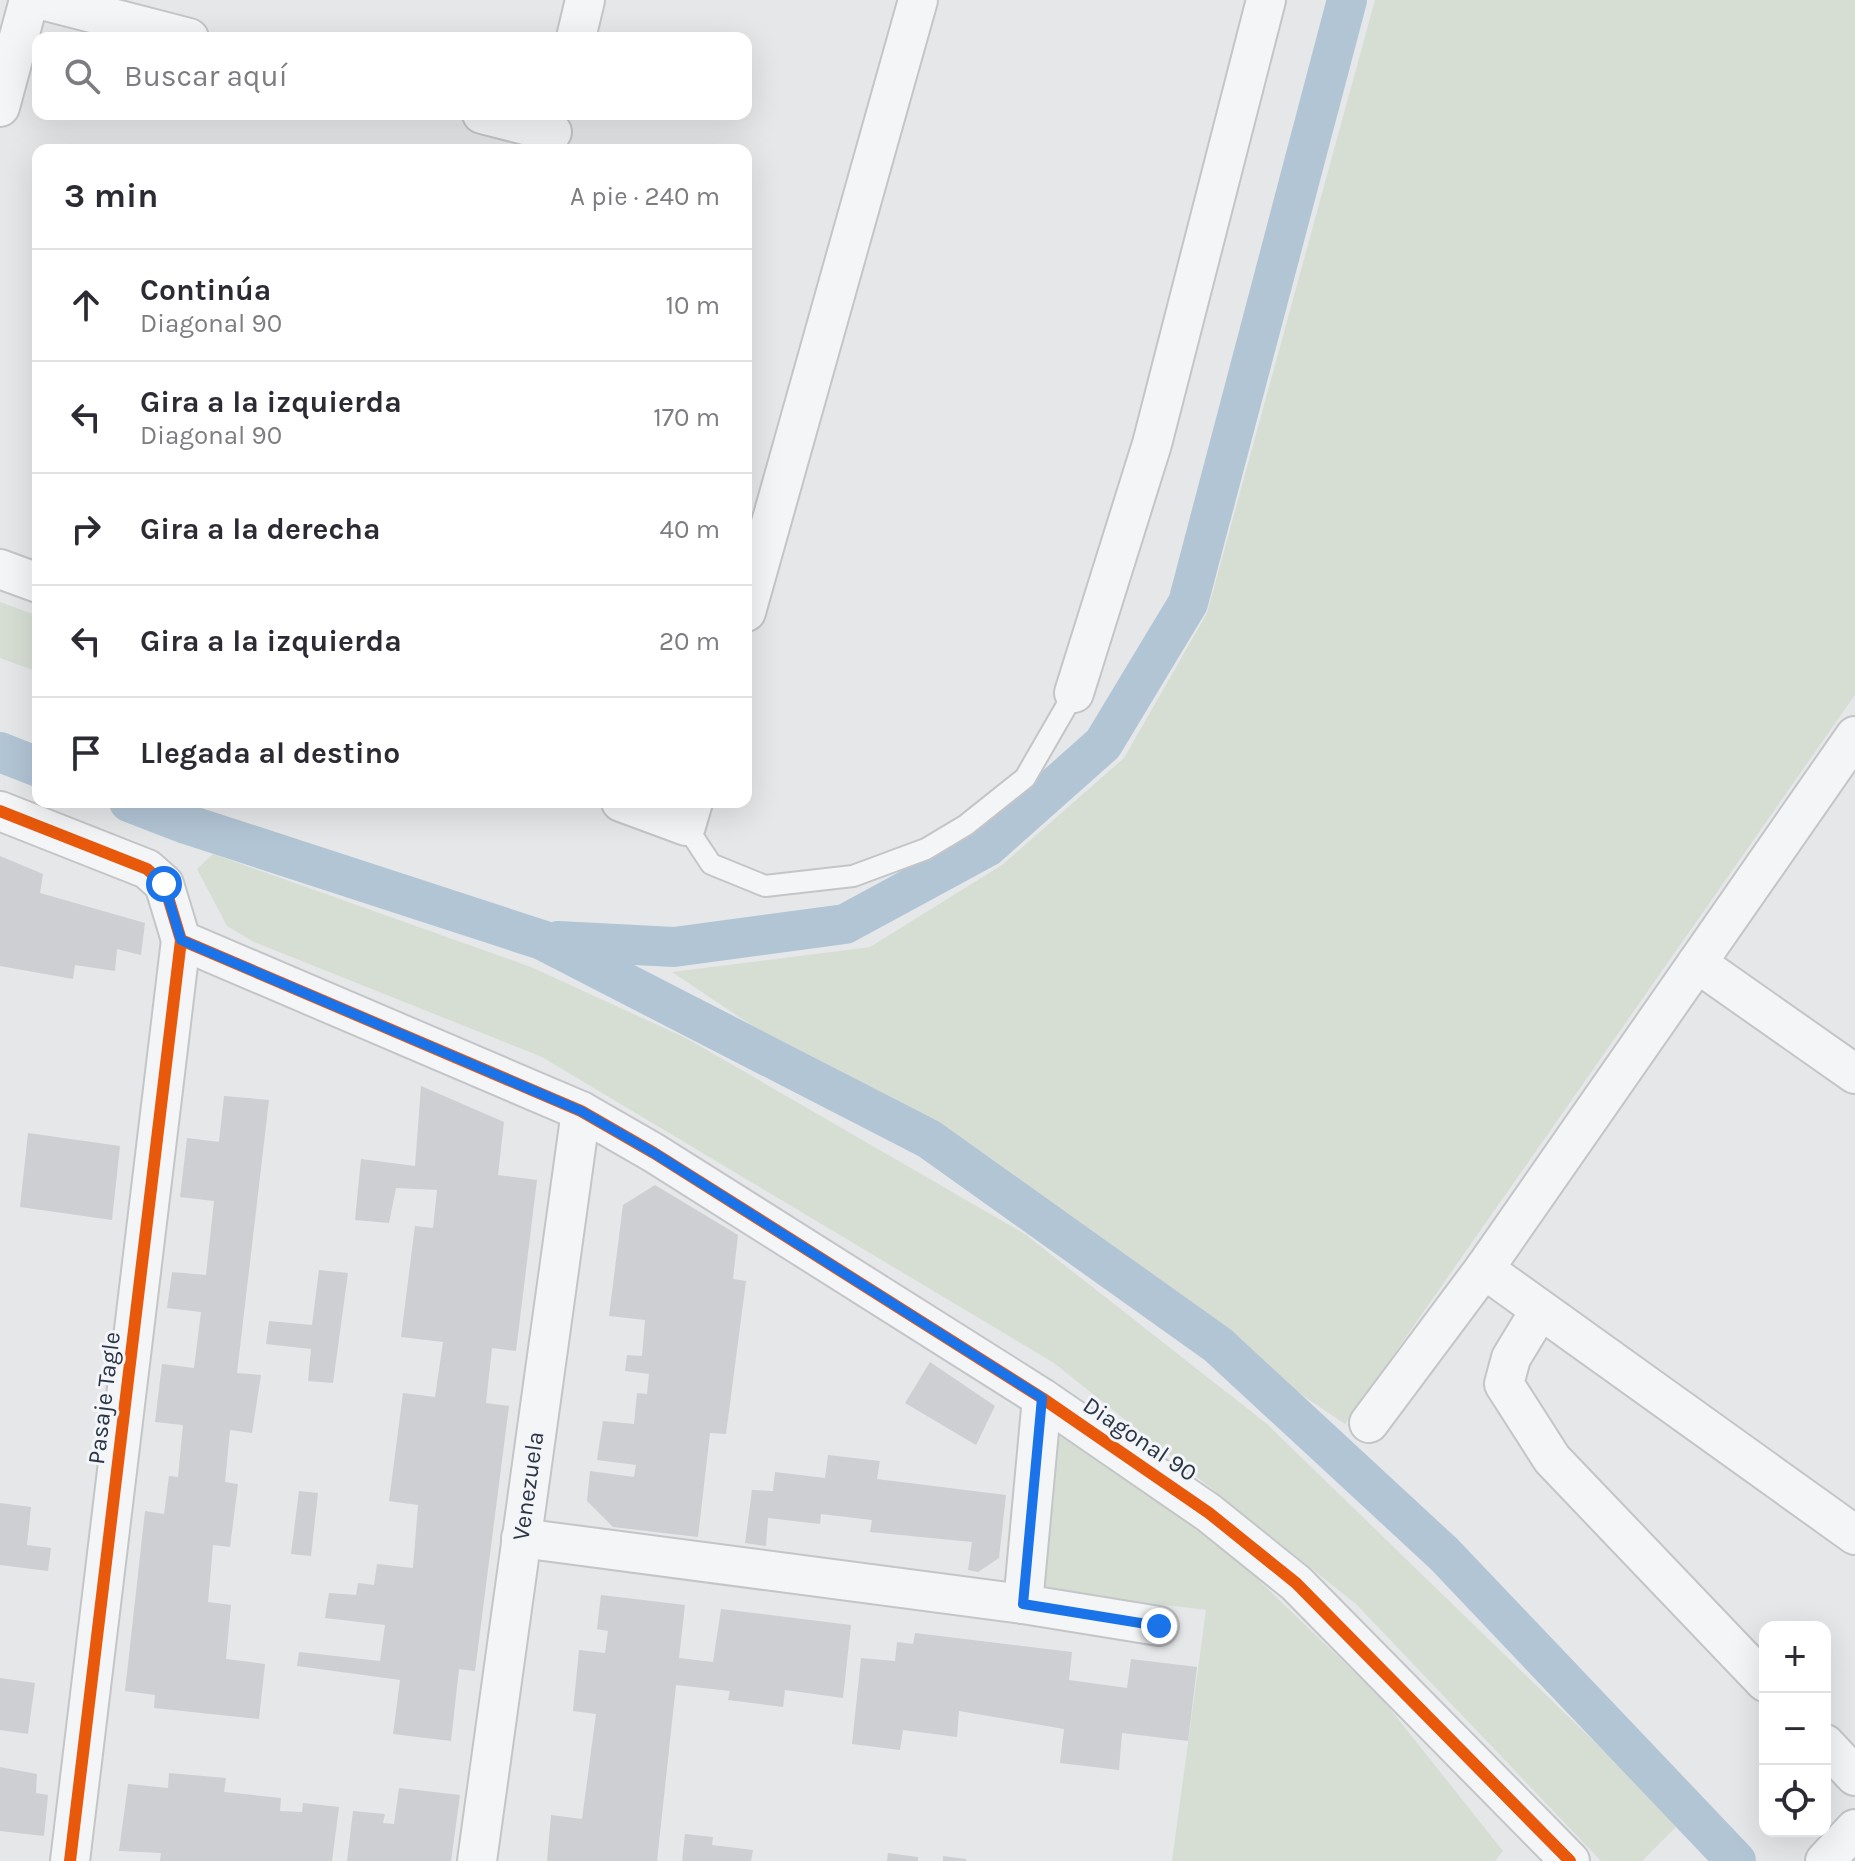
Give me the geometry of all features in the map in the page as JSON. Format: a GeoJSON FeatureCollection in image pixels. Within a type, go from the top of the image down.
{"type":"FeatureCollection","features":[{"type":"Feature","properties":{"kind":"street"},"geometry":{"type":"LineString","coordinates":[[0,107],[29,0]]}},
{"type":"Feature","properties":{"kind":"street"},"geometry":{"type":"LineString","coordinates":[[42,0],[166,32]]}},
{"type":"Feature","properties":{"kind":"street"},"geometry":{"type":"LineString","coordinates":[[577,32],[585,0]]}},
{"type":"Feature","properties":{"kind":"street"},"geometry":{"type":"LineString","coordinates":[[752,591],[918,0]]}},
{"type":"Feature","properties":{"kind":"street"},"geometry":{"type":"LineString","coordinates":[[1074,693],[1152,444],[1266,0]]}},
{"type":"Feature","properties":{"kind":"street"},"geometry":{"type":"LineString","coordinates":[[505,120],[552,132]]}},
{"type":"Feature","properties":{"kind":"street"},"geometry":{"type":"LineString","coordinates":[[0,569],[32,581]]}},
{"type":"Feature","properties":{"kind":"street"},"geometry":{"type":"LineString","coordinates":[[1369,1423],[1484,1269],[1855,736]]}},
{"type":"Feature","properties":{"kind":"street"},"geometry":{"type":"LineString","coordinates":[[655,808],[689,814]]}},
{"type":"Feature","properties":{"kind":"street"},"geometry":{"type":"LineString","coordinates":[[0,811],[147,869],[164,884],[181,940]]}},
{"type":"Feature","properties":{"kind":"street","name":"Diagonal 90"},"geometry":{"type":"LineString","coordinates":[[181,940],[581,1111],[654,1153],[1042,1398],[1209,1513],[1296,1583],[1556,1856]]}},
{"type":"Feature","properties":{"kind":"street","name":"Pasaje Tagle"},"geometry":{"type":"LineString","coordinates":[[70,1861],[181,940]]}},
{"type":"Feature","properties":{"kind":"street"},"geometry":{"type":"LineString","coordinates":[[1697,963],[1855,1074]]}},
{"type":"Feature","properties":{"kind":"street","name":"Venezuela"},"geometry":{"type":"LineString","coordinates":[[477,1861],[581,1111]]}},
{"type":"Feature","properties":{"kind":"street"},"geometry":{"type":"LineString","coordinates":[[1484,1269],[1855,1535]]}},
{"type":"Feature","properties":{"kind":"street"},"geometry":{"type":"LineString","coordinates":[[1540,1310],[1511,1358],[1504,1384],[1552,1459],[1759,1676]]}},
{"type":"Feature","properties":{"kind":"street"},"geometry":{"type":"LineString","coordinates":[[1023,1604],[1042,1398]]}},
{"type":"Feature","properties":{"kind":"street"},"geometry":{"type":"LineString","coordinates":[[521,1538],[1023,1604],[1159,1626]]}},
{"type":"Feature","properties":{"kind":"street"},"geometry":{"type":"LineString","coordinates":[[1831,1750],[1855,1776]]}},
{"type":"Feature","properties":{"kind":"street"},"geometry":{"type":"LineString","coordinates":[[1825,1861],[1855,1829]]}},
{"type":"Feature","properties":{"kind":"lane"},"geometry":{"type":"LineString","coordinates":[[689,814],[711,864],[765,886],[853,876],[926,849],[966,825],[1025,778],[1074,693]]}},
{"type":"Feature","properties":{"kind":"shaded area"},"geometry":{"type":"Polygon","coordinates":[[[1375,0],[1855,0],[1855,695],[1345,1424],[672,972],[870,947],[1002,865],[1124,758],[1207,613],[1375,0]]]}},
{"type":"Feature","properties":{"kind":"shaded area"},"geometry":{"type":"Polygon","coordinates":[[[0,602],[32,614],[32,670],[0,658],[0,602]]]}},
{"type":"Feature","properties":{"kind":"shaded area"},"geometry":{"type":"Polygon","coordinates":[[[213,854],[531,967],[686,1038],[1025,1234],[1267,1424],[1679,1824],[1642,1861],[1601,1861],[1356,1604],[1054,1363],[542,1057],[254,942],[227,926],[197,869],[213,854]]]}},
{"type":"Feature","properties":{"kind":"shaded area"},"geometry":{"type":"Polygon","coordinates":[[[1055,1420],[1215,1538],[1383,1700],[1503,1851],[1495,1861],[1172,1861],[1206,1610],[1037,1589],[1055,1420]]]}},
{"type":"Feature","properties":{"kind":"building"},"geometry":{"type":"Polygon","coordinates":[[[0,856],[43,874],[40,893],[145,923],[141,955],[117,949],[115,971],[75,965],[73,979],[0,966],[0,856]]]}},
{"type":"Feature","properties":{"kind":"building"},"geometry":{"type":"Polygon","coordinates":[[[421,1086],[504,1122],[498,1175],[537,1180],[516,1351],[492,1348],[486,1403],[509,1406],[475,1671],[459,1669],[451,1741],[393,1734],[400,1680],[297,1666],[299,1652],[380,1661],[385,1625],[325,1618],[329,1593],[356,1595],[358,1583],[374,1585],[377,1564],[413,1568],[418,1505],[389,1501],[403,1393],[435,1397],[443,1342],[401,1337],[415,1226],[433,1228],[437,1190],[396,1188],[389,1223],[355,1220],[361,1159],[415,1166],[421,1086]]]}},
{"type":"Feature","properties":{"kind":"building"},"geometry":{"type":"Polygon","coordinates":[[[224,1096],[269,1100],[237,1373],[261,1375],[252,1433],[230,1430],[225,1482],[238,1484],[230,1547],[213,1545],[208,1602],[231,1605],[226,1659],[265,1664],[259,1719],[154,1708],[155,1695],[125,1691],[145,1511],[164,1514],[169,1476],[178,1477],[183,1425],[155,1422],[162,1364],[194,1368],[201,1312],[167,1308],[172,1272],[206,1275],[214,1201],[180,1197],[187,1138],[219,1142],[224,1096]]]}},
{"type":"Feature","properties":{"kind":"building"},"geometry":{"type":"Polygon","coordinates":[[[28,1133],[120,1146],[112,1220],[20,1207],[28,1133]]]}},
{"type":"Feature","properties":{"kind":"building"},"geometry":{"type":"Polygon","coordinates":[[[655,1185],[738,1235],[733,1279],[746,1281],[726,1434],[710,1433],[698,1537],[613,1527],[587,1501],[590,1471],[634,1477],[636,1465],[597,1460],[603,1421],[634,1424],[637,1393],[647,1394],[649,1374],[625,1371],[627,1355],[642,1356],[645,1320],[609,1316],[623,1205],[655,1185]]]}},
{"type":"Feature","properties":{"kind":"building"},"geometry":{"type":"Polygon","coordinates":[[[319,1270],[348,1273],[333,1383],[308,1381],[311,1349],[266,1344],[269,1321],[312,1325],[319,1270]]]}},
{"type":"Feature","properties":{"kind":"building"},"geometry":{"type":"Polygon","coordinates":[[[930,1362],[995,1406],[976,1445],[905,1403],[930,1362]]]}},
{"type":"Feature","properties":{"kind":"building"},"geometry":{"type":"Polygon","coordinates":[[[828,1455],[880,1461],[877,1479],[1006,1495],[999,1558],[978,1572],[968,1570],[972,1542],[870,1532],[872,1520],[821,1514],[820,1524],[768,1518],[766,1546],[745,1543],[752,1490],[773,1491],[775,1472],[825,1478],[828,1455]]]}},
{"type":"Feature","properties":{"kind":"building"},"geometry":{"type":"Polygon","coordinates":[[[299,1491],[318,1493],[311,1556],[291,1554],[299,1491]]]}},
{"type":"Feature","properties":{"kind":"building"},"geometry":{"type":"Polygon","coordinates":[[[0,1503],[31,1507],[27,1545],[51,1548],[48,1571],[0,1565],[0,1503]]]}},
{"type":"Feature","properties":{"kind":"building"},"geometry":{"type":"Polygon","coordinates":[[[601,1595],[685,1605],[679,1658],[713,1662],[721,1609],[851,1625],[843,1698],[785,1690],[783,1707],[728,1700],[730,1691],[676,1685],[657,1861],[547,1861],[551,1815],[582,1819],[596,1714],[573,1711],[579,1650],[605,1653],[608,1631],[597,1629],[601,1595]]]}},
{"type":"Feature","properties":{"kind":"building"},"geometry":{"type":"Polygon","coordinates":[[[915,1633],[1072,1652],[1069,1680],[1127,1688],[1131,1659],[1197,1667],[1188,1741],[1122,1733],[1119,1770],[1060,1763],[1064,1729],[959,1711],[957,1737],[903,1730],[900,1750],[852,1744],[861,1658],[895,1661],[897,1642],[913,1644],[915,1633]]]}},
{"type":"Feature","properties":{"kind":"building"},"geometry":{"type":"Polygon","coordinates":[[[0,1678],[35,1683],[28,1734],[0,1730],[0,1678]]]}},
{"type":"Feature","properties":{"kind":"building"},"geometry":{"type":"Polygon","coordinates":[[[0,1767],[37,1774],[36,1793],[48,1795],[44,1836],[0,1831],[0,1767]]]}},
{"type":"Feature","properties":{"kind":"building"},"geometry":{"type":"Polygon","coordinates":[[[169,1773],[226,1778],[224,1792],[281,1798],[280,1811],[302,1812],[303,1803],[339,1807],[332,1861],[160,1861],[161,1853],[119,1851],[128,1784],[168,1788],[169,1773]]]}},
{"type":"Feature","properties":{"kind":"building"},"geometry":{"type":"Polygon","coordinates":[[[399,1788],[460,1795],[451,1861],[347,1861],[353,1811],[385,1814],[383,1823],[394,1824],[399,1788]]]}},
{"type":"Feature","properties":{"kind":"building"},"geometry":{"type":"Polygon","coordinates":[[[685,1834],[713,1837],[712,1845],[753,1850],[751,1861],[682,1861],[685,1834]]]}},
{"type":"Feature","properties":{"kind":"building"},"geometry":{"type":"Polygon","coordinates":[[[888,1853],[918,1857],[918,1861],[887,1861],[888,1853]]]}},
{"type":"Feature","properties":{"kind":"building"},"geometry":{"type":"Polygon","coordinates":[[[943,1856],[966,1859],[966,1861],[943,1861],[943,1856]]]}},
{"type":"Feature","properties":{"kind":"waterway"},"geometry":{"type":"LineString","coordinates":[[558,941],[674,947],[845,924],[987,847],[1103,744],[1188,603],[1347,0]]}},
{"type":"Feature","properties":{"kind":"waterway"},"geometry":{"type":"LineString","coordinates":[[0,752],[32,765]]}},
{"type":"Feature","properties":{"kind":"waterway"},"geometry":{"type":"LineString","coordinates":[[145,808],[542,940],[929,1139],[1218,1345],[1444,1554],[1736,1861]]}},
{"type":"Feature","properties":{"kind":"cycle path"},"geometry":{"type":"LineString","coordinates":[[0,811],[147,869],[164,884],[181,940],[581,1111],[654,1153],[1042,1398],[1209,1513],[1296,1583],[1570,1861]]}},
{"type":"Feature","properties":{"kind":"cycle path"},"geometry":{"type":"LineString","coordinates":[[70,1861],[181,940]]}},
{"type":"Feature","properties":{"kind":"route"},"geometry":{"type":"LineString","coordinates":[[164,884],[181,940],[581,1111],[654,1153],[1042,1398],[1023,1604],[1159,1626]]}}]}
